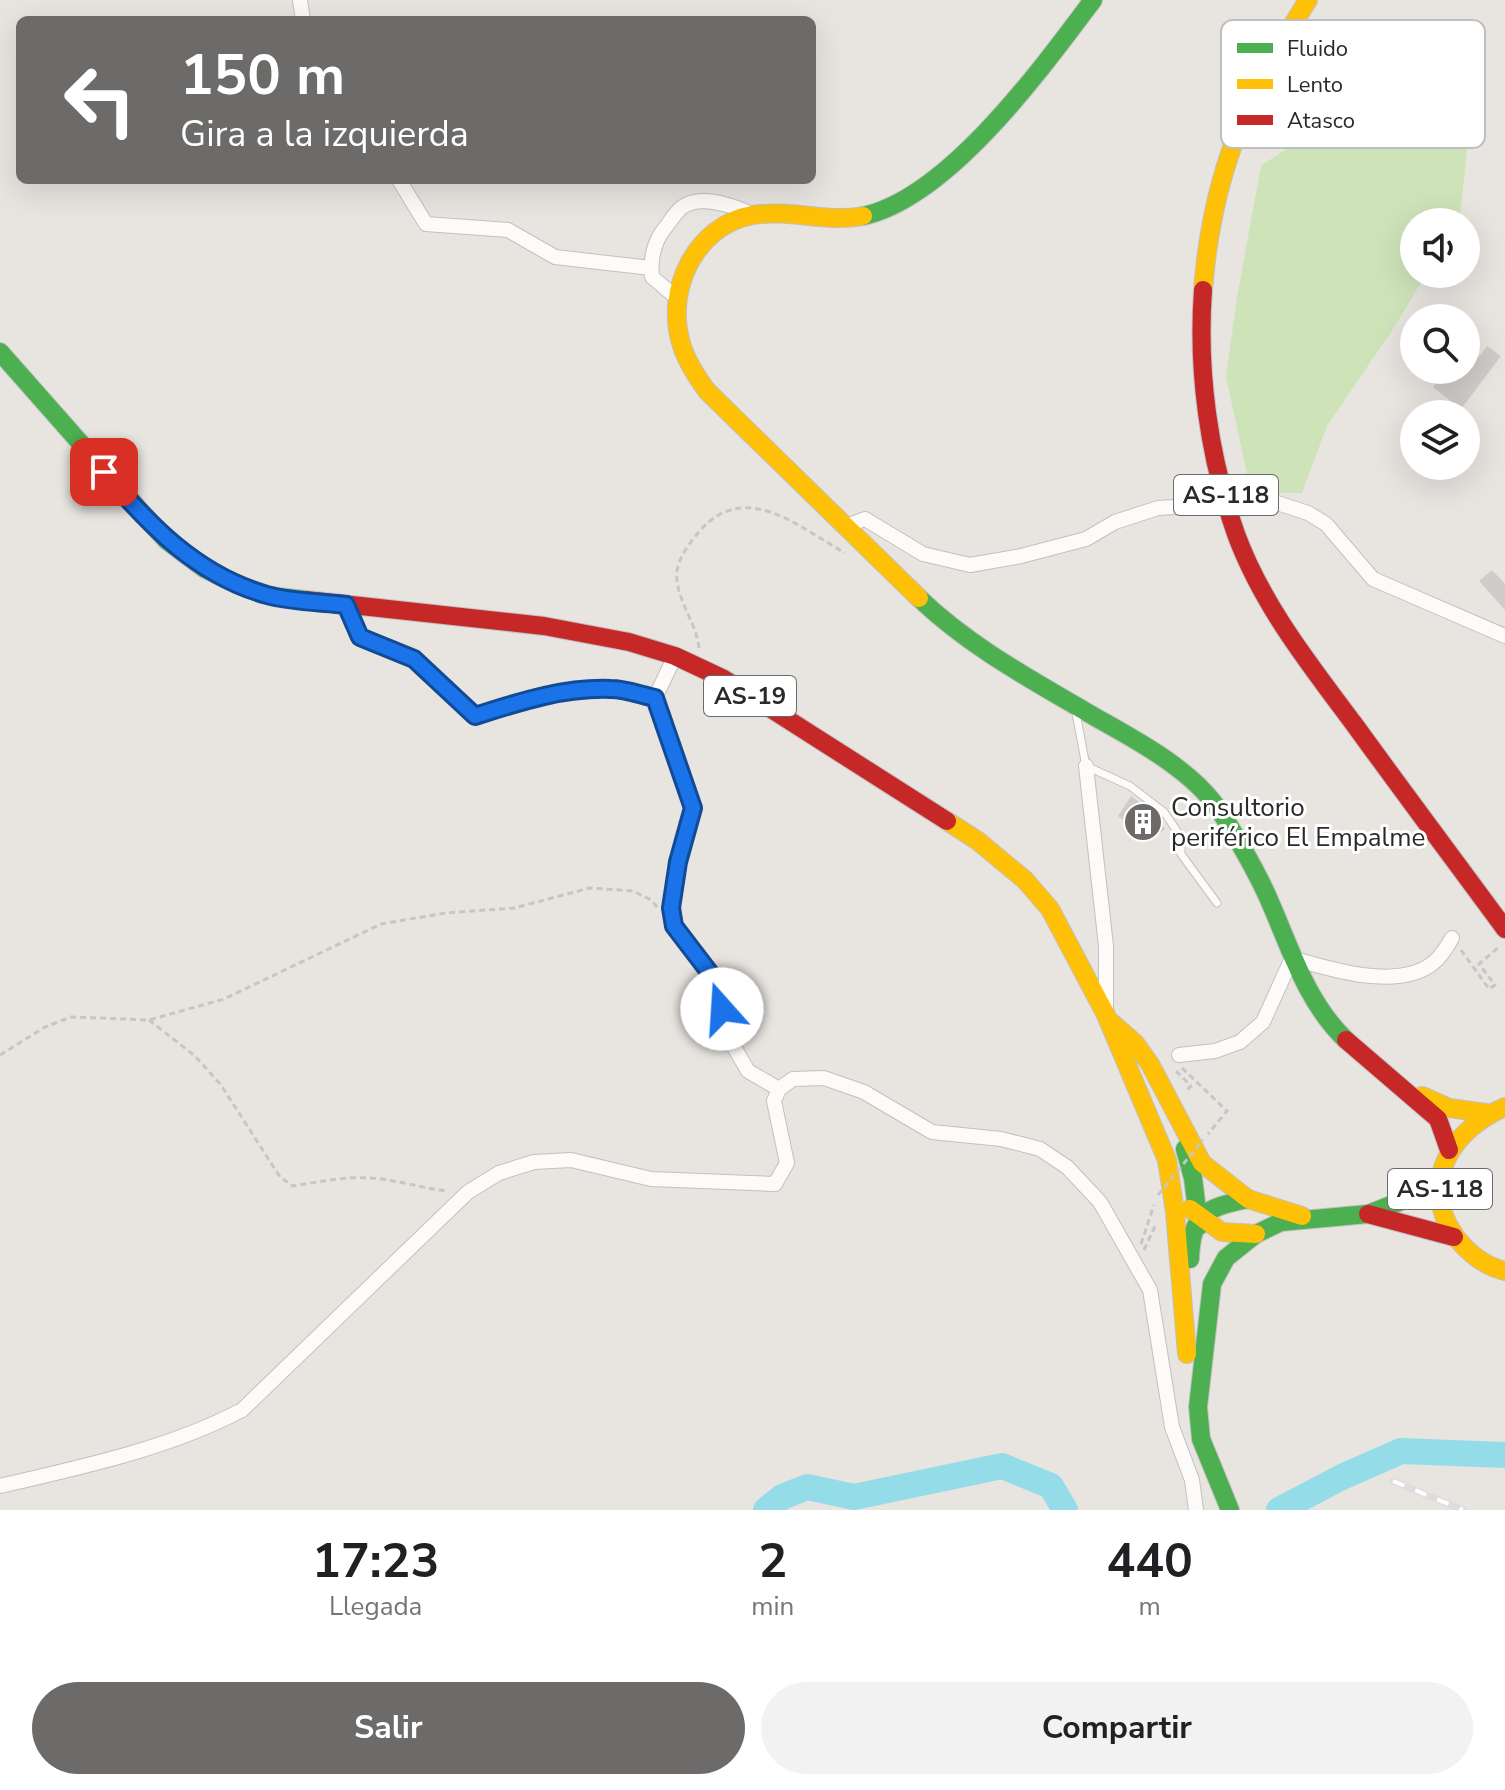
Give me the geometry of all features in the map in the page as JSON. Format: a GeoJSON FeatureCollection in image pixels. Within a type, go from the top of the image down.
{"type":"FeatureCollection","features":[{"type":"Feature","properties":{"kind":"main road"},"geometry":{"type":"LineString","coordinates":[[1093,0],[1039,72],[990,125],[938,177],[903,202],[864,217],[749,213],[719,225],[694,252],[678,299],[677,336],[687,364],[707,391],[939,617],[1005,665],[1157,752],[1213,801],[1269,899],[1292,958],[1328,1023],[1438,1119],[1449,1150]]}},
{"type":"Feature","properties":{"kind":"main road","name":"AS-118"},"geometry":{"type":"LineString","coordinates":[[1296,20],[1308,0]]}},
{"type":"Feature","properties":{"kind":"main road","name":"AS-118"},"geometry":{"type":"LineString","coordinates":[[1230,148],[1206,241],[1201,340],[1215,456],[1235,525],[1258,583],[1300,651],[1505,929]]}},
{"type":"Feature","properties":{"kind":"main road","name":"AS-19"},"geometry":{"type":"LineString","coordinates":[[0,352],[166,540],[205,569],[270,596],[544,626],[629,642],[675,656],[751,696],[1003,861],[1050,909],[1107,1017],[1124,1060]]}},
{"type":"Feature","properties":{"kind":"main road"},"geometry":{"type":"LineString","coordinates":[[1107,1017],[1135,1043],[1150,1064],[1202,1163],[1248,1199],[1312,1219]]}},
{"type":"Feature","properties":{"kind":"main road"},"geometry":{"type":"LineString","coordinates":[[1124,1060],[1142,1075],[1169,1135],[1188,1207],[1222,1232],[1256,1234]]}},
{"type":"Feature","properties":{"kind":"main road"},"geometry":{"type":"LineString","coordinates":[[1124,1060],[1167,1160],[1175,1212],[1190,1388],[1198,1407]]}},
{"type":"Feature","properties":{"kind":"main road"},"geometry":{"type":"LineString","coordinates":[[1409,1091],[1449,1108],[1486,1113]]}},
{"type":"Feature","properties":{"kind":"main road","name":"AS-118"},"geometry":{"type":"LineString","coordinates":[[1505,1107],[1486,1113],[1471,1123],[1449,1150],[1440,1175],[1439,1197],[1454,1237],[1474,1257],[1505,1271]]}},
{"type":"Feature","properties":{"kind":"main road"},"geometry":{"type":"LineString","coordinates":[[1175,1112],[1193,1178],[1206,1349]]}},
{"type":"Feature","properties":{"kind":"main road","name":"AS-118"},"geometry":{"type":"LineString","coordinates":[[1312,1219],[1368,1214],[1404,1200],[1440,1175]]}},
{"type":"Feature","properties":{"kind":"main road"},"geometry":{"type":"LineString","coordinates":[[1187,1354],[1191,1303],[1190,1236],[1198,1217],[1210,1207],[1248,1199]]}},
{"type":"Feature","properties":{"kind":"main road","name":"AS-118"},"geometry":{"type":"LineString","coordinates":[[1368,1214],[1454,1237]]}},
{"type":"Feature","properties":{"kind":"main road"},"geometry":{"type":"LineString","coordinates":[[1230,1510],[1201,1439],[1198,1407],[1212,1284],[1226,1258],[1256,1234],[1281,1222],[1312,1219]]}},
{"type":"Feature","properties":{"kind":"street"},"geometry":{"type":"LineString","coordinates":[[401,184],[426,224],[508,230],[555,257],[651,268]]}},
{"type":"Feature","properties":{"kind":"street"},"geometry":{"type":"LineString","coordinates":[[678,299],[652,277],[651,268],[660,233],[682,206],[703,201],[733,206],[749,213]]}},
{"type":"Feature","properties":{"kind":"street"},"geometry":{"type":"LineString","coordinates":[[846,526],[865,519],[923,554],[970,565],[1086,539],[1115,522],[1158,508],[1274,502],[1308,513],[1326,524],[1373,579],[1505,636]]}},
{"type":"Feature","properties":{"kind":"street"},"geometry":{"type":"LineString","coordinates":[[346,605],[360,637],[414,659],[475,716],[537,696],[612,689],[655,698]]}},
{"type":"Feature","properties":{"kind":"street"},"geometry":{"type":"LineString","coordinates":[[675,656],[655,698],[693,808],[678,862],[671,908],[674,926],[716,981],[734,1047],[748,1071],[779,1089]]}},
{"type":"Feature","properties":{"kind":"street"},"geometry":{"type":"LineString","coordinates":[[1086,766],[1106,946],[1107,1017]]}},
{"type":"Feature","properties":{"kind":"street"},"geometry":{"type":"LineString","coordinates":[[1179,1055],[1215,1051],[1240,1042],[1263,1022],[1292,958],[1362,976],[1400,975],[1431,965],[1452,938]]}},
{"type":"Feature","properties":{"kind":"street"},"geometry":{"type":"LineString","coordinates":[[0,1486],[75,1469],[210,1427],[242,1410],[468,1192],[511,1169],[534,1162],[571,1160],[651,1179],[775,1184],[787,1163],[774,1101],[779,1089],[793,1079],[824,1078],[864,1092],[932,1132],[1001,1139],[1040,1149],[1067,1167],[1100,1202],[1150,1290],[1172,1427],[1192,1480],[1196,1510]]}},
{"type":"Feature","properties":{"kind":"lane"},"geometry":{"type":"LineString","coordinates":[[1074,702],[1086,766],[1130,786],[1164,812],[1181,837],[1181,854],[1217,903]]}},
{"type":"Feature","properties":{"kind":"path"},"geometry":{"type":"LineString","coordinates":[[700,668],[699,643],[677,572],[686,548],[709,520],[727,510],[750,505],[770,510],[845,553]]}},
{"type":"Feature","properties":{"kind":"path"},"geometry":{"type":"LineString","coordinates":[[0,1055],[5,1055],[45,1027],[71,1017],[149,1020],[224,999],[381,924],[446,913],[514,908],[590,888],[609,887],[633,891],[651,900],[674,926]]}},
{"type":"Feature","properties":{"kind":"path"},"geometry":{"type":"LineString","coordinates":[[1452,938],[1489,989],[1495,985],[1479,964],[1497,948]]}},
{"type":"Feature","properties":{"kind":"path"},"geometry":{"type":"LineString","coordinates":[[149,1020],[195,1056],[221,1085],[280,1177],[293,1186],[350,1177],[386,1179],[426,1189],[468,1192]]}},
{"type":"Feature","properties":{"kind":"path"},"geometry":{"type":"LineString","coordinates":[[1139,1255],[1158,1195],[1203,1140]]}},
{"type":"Feature","properties":{"kind":"green space"},"geometry":{"type":"Polygon","coordinates":[[[1287,148],[1467,148],[1461,208],[1400,208],[1400,288],[1418,288],[1408,304],[1400,304],[1397,323],[1327,426],[1302,493],[1251,492],[1226,377],[1261,166],[1287,148]]]}},
{"type":"Feature","properties":{"kind":"building"},"geometry":{"type":"Polygon","coordinates":[[[1487,346],[1501,356],[1480,384],[1480,356],[1487,346]]]}},
{"type":"Feature","properties":{"kind":"building"},"geometry":{"type":"Polygon","coordinates":[[[1435,384],[1480,384],[1468,400],[1450,400],[1433,387],[1435,384]]]}},
{"type":"Feature","properties":{"kind":"building"},"geometry":{"type":"Polygon","coordinates":[[[1492,570],[1505,584],[1505,610],[1479,581],[1492,570]]]}},
{"type":"Feature","properties":{"kind":"building","name":"Consultorio periférico El Empalme"},"geometry":{"type":"Polygon","coordinates":[[[1131,796],[1152,811],[1165,829],[1149,842],[1118,816],[1131,796]]]}},
{"type":"Feature","properties":{"kind":"waterway"},"geometry":{"type":"LineString","coordinates":[[1279,1510],[1401,1451],[1505,1455]]}},
{"type":"Feature","properties":{"kind":"waterway"},"geometry":{"type":"LineString","coordinates":[[766,1510],[782,1497],[807,1487],[854,1497],[1002,1466],[1051,1486],[1065,1510]]}},
{"type":"Feature","properties":{"kind":"railway"},"geometry":{"type":"LineString","coordinates":[[1393,1481],[1463,1510]]}},
{"type":"Feature","properties":{"kind":"traffic: fast"},"geometry":{"type":"LineString","coordinates":[[863,216],[895,204],[928,184],[960,158],[1048,60],[1093,0]]}},
{"type":"Feature","properties":{"kind":"traffic: fast"},"geometry":{"type":"LineString","coordinates":[[0,352],[166,540],[205,569],[236,584],[270,596],[306,600]]}},
{"type":"Feature","properties":{"kind":"traffic: fast"},"geometry":{"type":"LineString","coordinates":[[919,598],[981,648],[1158,754],[1202,789],[1220,811],[1252,865],[1310,993],[1346,1040]]}},
{"type":"Feature","properties":{"kind":"traffic: fast"},"geometry":{"type":"LineString","coordinates":[[1185,1149],[1193,1178],[1199,1226]]}},
{"type":"Feature","properties":{"kind":"traffic: fast"},"geometry":{"type":"LineString","coordinates":[[1198,1407],[1212,1284],[1226,1258],[1256,1234],[1281,1222],[1368,1214],[1404,1200],[1440,1175]]}},
{"type":"Feature","properties":{"kind":"traffic: fast"},"geometry":{"type":"LineString","coordinates":[[1190,1259],[1194,1231],[1204,1215],[1221,1206],[1248,1199]]}},
{"type":"Feature","properties":{"kind":"traffic: fast"},"geometry":{"type":"LineString","coordinates":[[1198,1407],[1201,1439],[1230,1510]]}},
{"type":"Feature","properties":{"kind":"traffic: slow"},"geometry":{"type":"LineString","coordinates":[[1296,20],[1308,0]]}},
{"type":"Feature","properties":{"kind":"traffic: slow"},"geometry":{"type":"LineString","coordinates":[[1203,290],[1214,209],[1233,148]]}},
{"type":"Feature","properties":{"kind":"traffic: slow"},"geometry":{"type":"LineString","coordinates":[[863,216],[835,218],[767,214],[733,221],[715,232],[690,262],[677,302],[677,322],[686,356],[707,391],[919,598]]}},
{"type":"Feature","properties":{"kind":"traffic: slow"},"geometry":{"type":"LineString","coordinates":[[947,821],[978,841],[1025,880],[1050,909],[1106,1015],[1167,1160],[1175,1212],[1187,1354]]}},
{"type":"Feature","properties":{"kind":"traffic: slow"},"geometry":{"type":"LineString","coordinates":[[1112,1023],[1135,1043],[1150,1064],[1202,1163],[1248,1199],[1302,1216]]}},
{"type":"Feature","properties":{"kind":"traffic: slow"},"geometry":{"type":"LineString","coordinates":[[1422,1096],[1449,1108],[1486,1113]]}},
{"type":"Feature","properties":{"kind":"traffic: slow"},"geometry":{"type":"LineString","coordinates":[[1505,1107],[1486,1117],[1456,1143],[1440,1177],[1439,1196],[1444,1216],[1460,1242],[1483,1262],[1505,1271]]}},
{"type":"Feature","properties":{"kind":"traffic: slow"},"geometry":{"type":"LineString","coordinates":[[1190,1209],[1222,1232],[1256,1234]]}},
{"type":"Feature","properties":{"kind":"traffic: jam"},"geometry":{"type":"LineString","coordinates":[[1203,290],[1202,352],[1212,445],[1227,505],[1247,560],[1273,610],[1304,657],[1505,929]]}},
{"type":"Feature","properties":{"kind":"traffic: jam"},"geometry":{"type":"LineString","coordinates":[[306,600],[544,626],[629,642],[675,656],[724,679],[947,821]]}},
{"type":"Feature","properties":{"kind":"traffic: jam"},"geometry":{"type":"LineString","coordinates":[[1346,1040],[1438,1119],[1449,1150]]}},
{"type":"Feature","properties":{"kind":"traffic: jam"},"geometry":{"type":"LineString","coordinates":[[1368,1214],[1454,1237]]}},
{"type":"Feature","properties":{"kind":"place","name":"Consultorio periférico El Empalme"},"geometry":{"type":"Point","coordinates":[1143,822]}},
{"type":"Feature","properties":{"kind":"route"},"geometry":{"type":"LineString","coordinates":[[104,472],[166,540],[205,569],[270,596],[346,605],[360,637],[414,659],[475,716],[537,696],[587,691],[612,689],[655,698],[693,808],[678,862],[671,908],[674,926],[716,981],[722,1009]]}}]}
